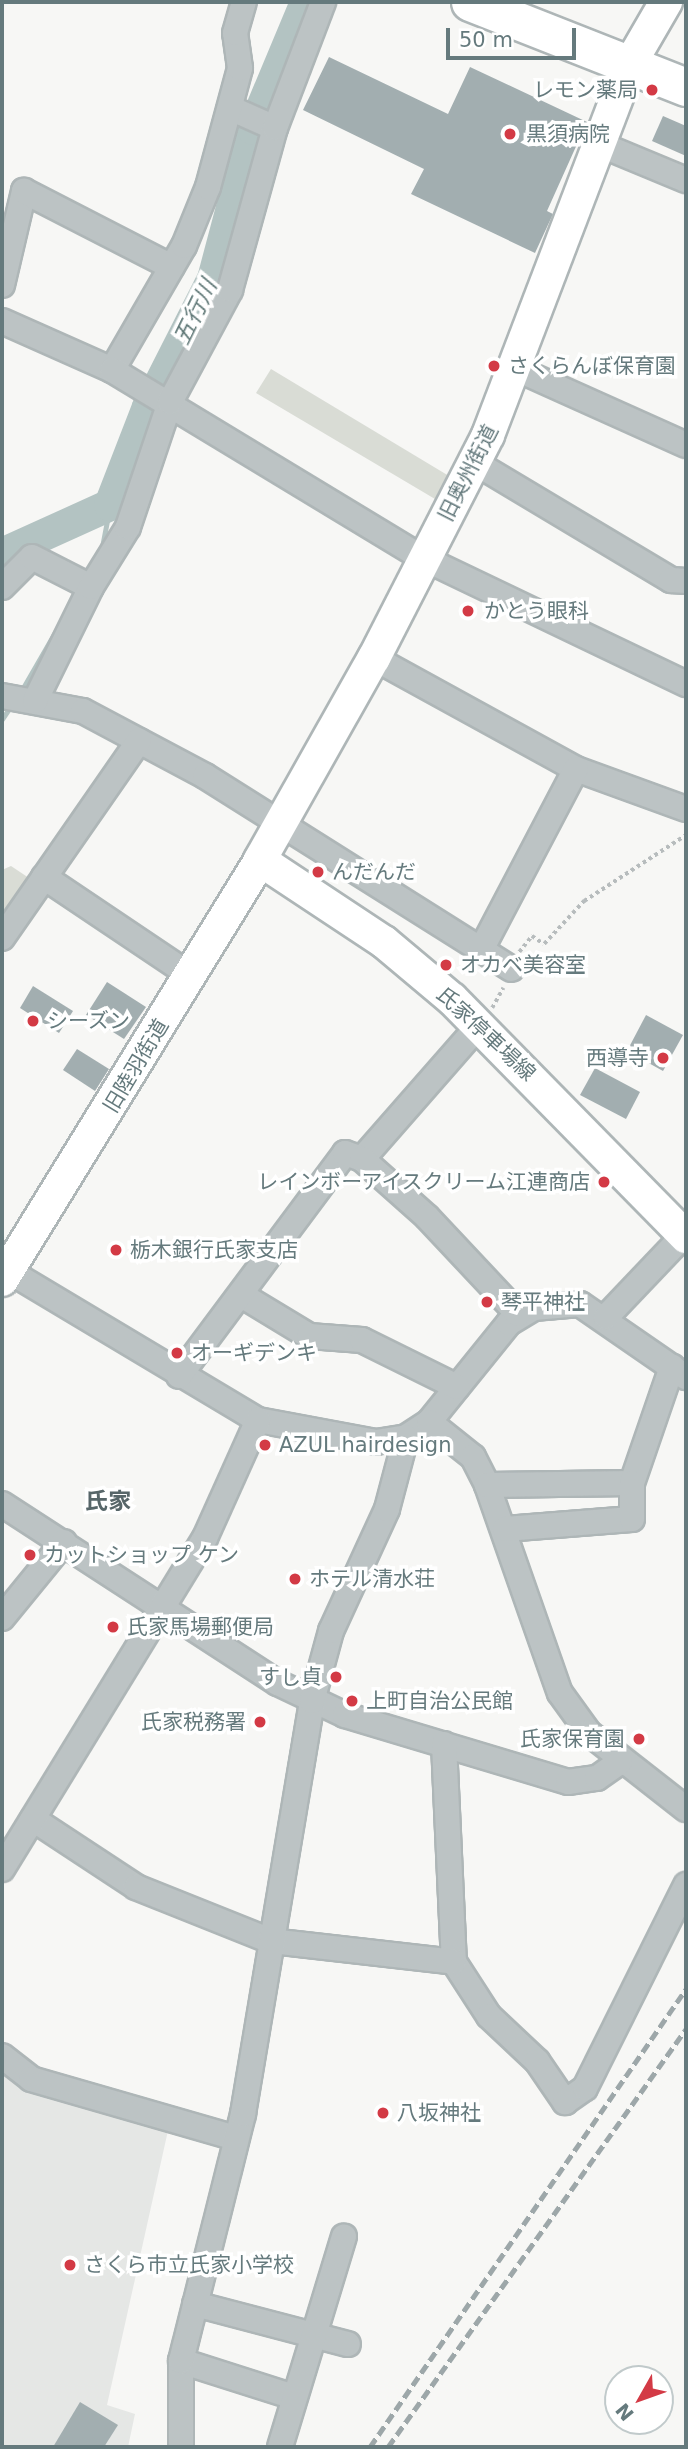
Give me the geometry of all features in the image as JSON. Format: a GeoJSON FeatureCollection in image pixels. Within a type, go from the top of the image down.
{"type":"FeatureCollection","features":[{"type":"Feature","properties":{"kind":"highway"},"geometry":{"type":"LineString","coordinates":[[470,2],[686,87]]}},
{"type":"Feature","properties":{"kind":"main road","name":"旧奥州街道"},"geometry":{"type":"LineString","coordinates":[[260,860],[374,658],[474,462],[517,369],[630,65],[666,2]]}},
{"type":"Feature","properties":{"kind":"main road","name":"旧陸羽街道"},"geometry":{"type":"LineString","coordinates":[[4,1273],[260,860]]}},
{"type":"Feature","properties":{"kind":"main road","name":"氏家停車場線"},"geometry":{"type":"LineString","coordinates":[[260,860],[384,942],[480,1024],[686,1235]]}},
{"type":"Feature","properties":{"kind":"street"},"geometry":{"type":"LineString","coordinates":[[244,2],[236,33],[240,68],[255,119],[230,290],[159,396],[128,527],[83,582],[18,699],[83,711],[139,741],[512,969]]}},
{"type":"Feature","properties":{"kind":"street"},"geometry":{"type":"LineString","coordinates":[[112,370],[172,267],[208,187],[255,119],[323,2]]}},
{"type":"Feature","properties":{"kind":"street"},"geometry":{"type":"LineString","coordinates":[[599,144],[686,180]]}},
{"type":"Feature","properties":{"kind":"street"},"geometry":{"type":"LineString","coordinates":[[2,285],[24,191],[172,267]]}},
{"type":"Feature","properties":{"kind":"street"},"geometry":{"type":"LineString","coordinates":[[2,321],[112,370],[159,396],[423,558],[686,684]]}},
{"type":"Feature","properties":{"kind":"street"},"geometry":{"type":"LineString","coordinates":[[517,369],[686,445]]}},
{"type":"Feature","properties":{"kind":"street"},"geometry":{"type":"LineString","coordinates":[[474,462],[671,580],[686,581]]}},
{"type":"Feature","properties":{"kind":"street"},"geometry":{"type":"LineString","coordinates":[[2,587],[32,557],[83,582]]}},
{"type":"Feature","properties":{"kind":"street"},"geometry":{"type":"LineString","coordinates":[[374,658],[576,769],[686,809]]}},
{"type":"Feature","properties":{"kind":"street"},"geometry":{"type":"LineString","coordinates":[[2,938],[139,741]]}},
{"type":"Feature","properties":{"kind":"street"},"geometry":{"type":"LineString","coordinates":[[481,950],[576,769]]}},
{"type":"Feature","properties":{"kind":"street"},"geometry":{"type":"LineString","coordinates":[[44,877],[190,975]]}},
{"type":"Feature","properties":{"kind":"street"},"geometry":{"type":"LineString","coordinates":[[362,1159],[480,1024]]}},
{"type":"Feature","properties":{"kind":"street"},"geometry":{"type":"LineString","coordinates":[[179,1376],[243,1296],[345,1153],[362,1159],[518,1314]]}},
{"type":"Feature","properties":{"kind":"street"},"geometry":{"type":"LineString","coordinates":[[606,1317],[686,1235]]}},
{"type":"Feature","properties":{"kind":"street"},"geometry":{"type":"LineString","coordinates":[[4,1273],[258,1420],[376,1442],[407,1437],[429,1422],[518,1314],[580,1304],[606,1317],[681,1369],[632,1483],[632,1519],[505,1529]]}},
{"type":"Feature","properties":{"kind":"street"},"geometry":{"type":"LineString","coordinates":[[243,1296],[309,1336],[362,1340],[457,1387]]}},
{"type":"Feature","properties":{"kind":"street"},"geometry":{"type":"LineString","coordinates":[[2,1869],[10,1839],[33,1819],[205,1538],[258,1420]]}},
{"type":"Feature","properties":{"kind":"street"},"geometry":{"type":"LineString","coordinates":[[429,1422],[473,1457],[487,1485],[505,1529],[560,1693],[620,1762],[686,1809]]}},
{"type":"Feature","properties":{"kind":"street"},"geometry":{"type":"LineString","coordinates":[[181,2447],[181,2361],[236,2138],[312,1701],[331,1631],[387,1509],[407,1437]]}},
{"type":"Feature","properties":{"kind":"street"},"geometry":{"type":"LineString","coordinates":[[487,1485],[632,1483]]}},
{"type":"Feature","properties":{"kind":"street"},"geometry":{"type":"LineString","coordinates":[[2,1504],[312,1701],[568,1782],[597,1778],[620,1762]]}},
{"type":"Feature","properties":{"kind":"street"},"geometry":{"type":"LineString","coordinates":[[2,1618],[64,1542]]}},
{"type":"Feature","properties":{"kind":"street"},"geometry":{"type":"LineString","coordinates":[[444,1744],[454,1962],[489,2016],[537,2061],[565,2102],[585,2088],[686,1885]]}},
{"type":"Feature","properties":{"kind":"street"},"geometry":{"type":"LineString","coordinates":[[33,1819],[136,1887],[271,1941],[454,1962]]}},
{"type":"Feature","properties":{"kind":"street"},"geometry":{"type":"LineString","coordinates":[[2,2056],[31,2079],[236,2138]]}},
{"type":"Feature","properties":{"kind":"street"},"geometry":{"type":"LineString","coordinates":[[280,2447],[312,2332],[344,2237]]}},
{"type":"Feature","properties":{"kind":"street"},"geometry":{"type":"LineString","coordinates":[[195,2304],[312,2332],[348,2344]]}},
{"type":"Feature","properties":{"kind":"street"},"geometry":{"type":"LineString","coordinates":[[181,2361],[294,2397]]}},
{"type":"Feature","properties":{"kind":"path"},"geometry":{"type":"LineString","coordinates":[[480,1024],[532,936],[544,944],[584,901],[686,835]]}},
{"type":"Feature","properties":{"kind":"shaded area"},"geometry":{"type":"Polygon","coordinates":[[[271,369],[449,476],[435,499],[256,393],[271,369]]]}},
{"type":"Feature","properties":{"kind":"shaded area"},"geometry":{"type":"Polygon","coordinates":[[[11,866],[35,882],[2,930],[2,870],[11,866]]]}},
{"type":"Feature","properties":{"kind":"shaded area","name":"さくら市立氏家小学校"},"geometry":{"type":"Polygon","coordinates":[[[2,2069],[169,2126],[107,2405],[135,2414],[128,2447],[2,2447],[2,2069]]]}},
{"type":"Feature","properties":{"kind":"building"},"geometry":{"type":"Polygon","coordinates":[[[329,57],[448,114],[470,67],[587,122],[547,211],[553,214],[535,253],[411,194],[424,169],[303,110],[329,57]]]}},
{"type":"Feature","properties":{"kind":"building"},"geometry":{"type":"Polygon","coordinates":[[[663,116],[686,126],[686,156],[652,141],[663,116]]]}},
{"type":"Feature","properties":{"kind":"building"},"geometry":{"type":"Polygon","coordinates":[[[107,982],[146,1007],[124,1039],[86,1015],[107,982]]]}},
{"type":"Feature","properties":{"kind":"building"},"geometry":{"type":"Polygon","coordinates":[[[33,986],[73,1011],[59,1033],[20,1008],[33,986]]]}},
{"type":"Feature","properties":{"kind":"building"},"geometry":{"type":"Polygon","coordinates":[[[646,1015],[683,1035],[663,1071],[627,1051],[646,1015]]]}},
{"type":"Feature","properties":{"kind":"building"},"geometry":{"type":"Polygon","coordinates":[[[77,1049],[109,1069],[95,1091],[63,1070],[77,1049]]]}},
{"type":"Feature","properties":{"kind":"building"},"geometry":{"type":"Polygon","coordinates":[[[595,1068],[640,1092],[626,1119],[580,1095],[595,1068]]]}},
{"type":"Feature","properties":{"kind":"building"},"geometry":{"type":"Polygon","coordinates":[[[80,2402],[118,2425],[104,2447],[53,2447],[80,2402]]]}},
{"type":"Feature","properties":{"kind":"waterway","name":"五行川"},"geometry":{"type":"LineString","coordinates":[[2,554],[110,505],[148,407],[213,279],[253,129],[306,2]]}},
{"type":"Feature","properties":{"kind":"waterway"},"geometry":{"type":"LineString","coordinates":[[102,547],[110,505]]}},
{"type":"Feature","properties":{"kind":"waterway"},"geometry":{"type":"LineString","coordinates":[[20,693],[62,620]]}},
{"type":"Feature","properties":{"kind":"waterway"},"geometry":{"type":"LineString","coordinates":[[2,719],[12,704]]}},
{"type":"Feature","properties":{"kind":"railway"},"geometry":{"type":"LineString","coordinates":[[370,2447],[686,1989]]}},
{"type":"Feature","properties":{"kind":"railway"},"geometry":{"type":"LineString","coordinates":[[388,2447],[686,2029]]}},
{"type":"Feature","properties":{"kind":"place","name":"レモン薬局"},"geometry":{"type":"Point","coordinates":[652,90]}},
{"type":"Feature","properties":{"kind":"place","name":"黒須病院"},"geometry":{"type":"Point","coordinates":[510,134]}},
{"type":"Feature","properties":{"kind":"place","name":"さくらんぼ保育園"},"geometry":{"type":"Point","coordinates":[494,366]}},
{"type":"Feature","properties":{"kind":"place","name":"かとう眼科"},"geometry":{"type":"Point","coordinates":[468,611]}},
{"type":"Feature","properties":{"kind":"place","name":"んだんだ"},"geometry":{"type":"Point","coordinates":[318,872]}},
{"type":"Feature","properties":{"kind":"place","name":"オカベ美容室"},"geometry":{"type":"Point","coordinates":[446,965]}},
{"type":"Feature","properties":{"kind":"place","name":"シーズン"},"geometry":{"type":"Point","coordinates":[33,1021]}},
{"type":"Feature","properties":{"kind":"place","name":"西導寺"},"geometry":{"type":"Point","coordinates":[663,1058]}},
{"type":"Feature","properties":{"kind":"place","name":"レインボーアイスクリーム江連商店"},"geometry":{"type":"Point","coordinates":[604,1182]}},
{"type":"Feature","properties":{"kind":"place","name":"栃木銀行氏家支店"},"geometry":{"type":"Point","coordinates":[116,1250]}},
{"type":"Feature","properties":{"kind":"place","name":"琴平神社"},"geometry":{"type":"Point","coordinates":[487,1302]}},
{"type":"Feature","properties":{"kind":"place","name":"オーギデンキ"},"geometry":{"type":"Point","coordinates":[177,1353]}},
{"type":"Feature","properties":{"kind":"place","name":"AZUL hairdesign"},"geometry":{"type":"Point","coordinates":[265,1445]}},
{"type":"Feature","properties":{"kind":"place","name":"カットショップ ケン"},"geometry":{"type":"Point","coordinates":[30,1555]}},
{"type":"Feature","properties":{"kind":"place","name":"ホテル清水荘"},"geometry":{"type":"Point","coordinates":[295,1579]}},
{"type":"Feature","properties":{"kind":"place","name":"氏家馬場郵便局"},"geometry":{"type":"Point","coordinates":[113,1627]}},
{"type":"Feature","properties":{"kind":"place","name":"すし貞"},"geometry":{"type":"Point","coordinates":[336,1677]}},
{"type":"Feature","properties":{"kind":"place","name":"上町自治公民館"},"geometry":{"type":"Point","coordinates":[352,1701]}},
{"type":"Feature","properties":{"kind":"place","name":"氏家税務署"},"geometry":{"type":"Point","coordinates":[260,1722]}},
{"type":"Feature","properties":{"kind":"place","name":"氏家保育園"},"geometry":{"type":"Point","coordinates":[639,1739]}},
{"type":"Feature","properties":{"kind":"place","name":"八坂神社"},"geometry":{"type":"Point","coordinates":[383,2113]}},
{"type":"Feature","properties":{"kind":"place","name":"さくら市立氏家小学校"},"geometry":{"type":"Point","coordinates":[70,2265]}},
{"type":"Feature","properties":{"kind":"district","name":"氏家"},"geometry":{"type":"Point","coordinates":[108,1501]}}]}
